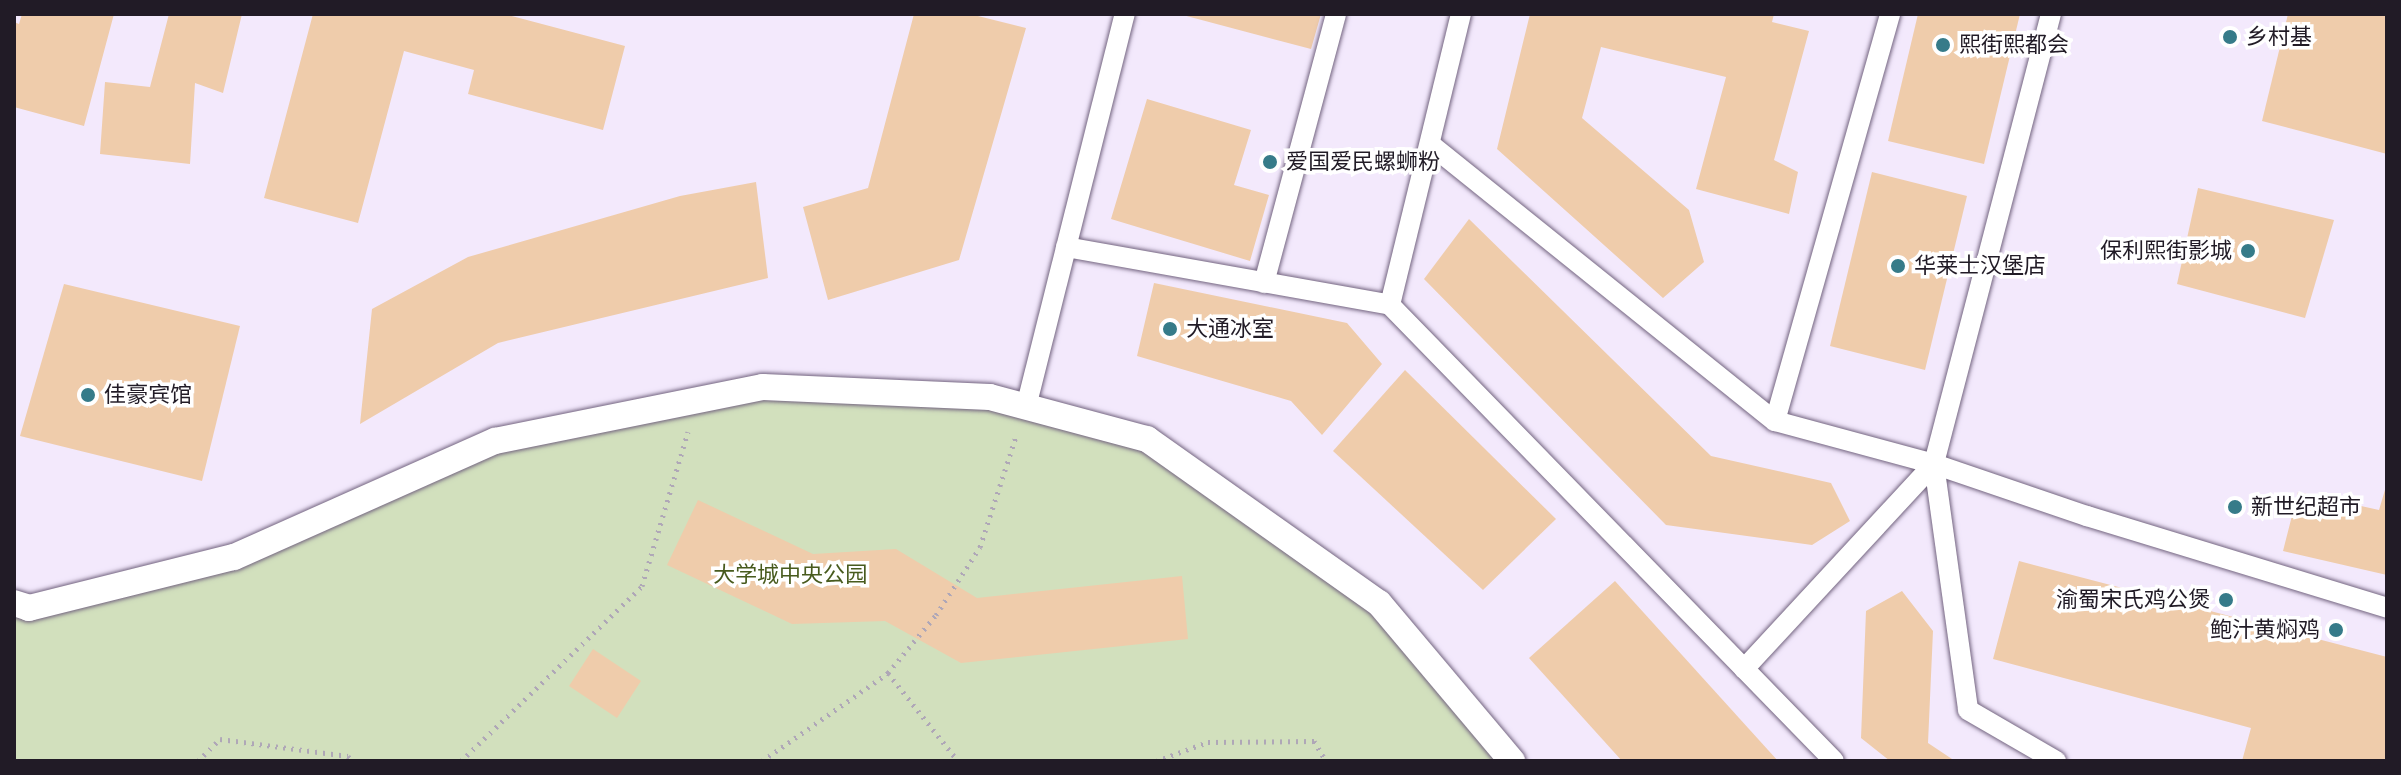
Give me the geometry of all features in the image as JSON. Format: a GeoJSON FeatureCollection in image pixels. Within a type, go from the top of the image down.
{"type":"FeatureCollection","features":[{"type":"Feature","properties":{"kind":"street"},"geometry":{"type":"LineString","coordinates":[[1026,407],[1125,14]]}},
{"type":"Feature","properties":{"kind":"street"},"geometry":{"type":"LineString","coordinates":[[1264,283],[1336,14]]}},
{"type":"Feature","properties":{"kind":"street"},"geometry":{"type":"LineString","coordinates":[[1390,305],[1461,14]]}},
{"type":"Feature","properties":{"kind":"street"},"geometry":{"type":"LineString","coordinates":[[1775,421],[1890,14]]}},
{"type":"Feature","properties":{"kind":"street"},"geometry":{"type":"LineString","coordinates":[[2051,14],[1934,464],[1968,710],[2056,761]]}},
{"type":"Feature","properties":{"kind":"street"},"geometry":{"type":"LineString","coordinates":[[1430,144],[1775,421],[1934,464],[2087,516],[2387,608]]}},
{"type":"Feature","properties":{"kind":"street"},"geometry":{"type":"LineString","coordinates":[[1066,247],[1390,305],[1834,761]]}},
{"type":"Feature","properties":{"kind":"street"},"geometry":{"type":"LineString","coordinates":[[14,603],[29,608],[234,557],[495,441],[763,387],[990,397],[1147,439],[1379,603],[1512,761]]}},
{"type":"Feature","properties":{"kind":"street"},"geometry":{"type":"LineString","coordinates":[[1744,669],[1934,464]]}},
{"type":"Feature","properties":{"kind":"path"},"geometry":{"type":"LineString","coordinates":[[461,761],[642,586],[698,400]]}},
{"type":"Feature","properties":{"kind":"path"},"geometry":{"type":"LineString","coordinates":[[762,761],[888,673],[936,615],[980,547],[1026,407]]}},
{"type":"Feature","properties":{"kind":"path"},"geometry":{"type":"LineString","coordinates":[[888,673],[958,761]]}},
{"type":"Feature","properties":{"kind":"path"},"geometry":{"type":"LineString","coordinates":[[198,761],[220,739],[348,756],[352,761]]}},
{"type":"Feature","properties":{"kind":"path"},"geometry":{"type":"LineString","coordinates":[[1156,761],[1208,742],[1314,741],[1326,761]]}},
{"type":"Feature","properties":{"kind":"green space","name":"大学城中央公园"},"geometry":{"type":"Polygon","coordinates":[[[763,387],[990,397],[1147,439],[1379,603],[1512,761],[14,761],[14,603],[234,557],[495,441],[763,387]]]}},
{"type":"Feature","properties":{"kind":"building"},"geometry":{"type":"Polygon","coordinates":[[[22,14],[114,14],[84,126],[14,107],[14,22],[19,24],[22,14]]]}},
{"type":"Feature","properties":{"kind":"building"},"geometry":{"type":"Polygon","coordinates":[[[169,14],[242,14],[223,93],[195,83],[190,164],[100,154],[105,82],[150,87],[169,14]]]}},
{"type":"Feature","properties":{"kind":"building"},"geometry":{"type":"Polygon","coordinates":[[[313,14],[504,14],[625,46],[603,130],[468,94],[474,70],[404,51],[358,223],[264,198],[313,14]]]}},
{"type":"Feature","properties":{"kind":"building"},"geometry":{"type":"Polygon","coordinates":[[[914,14],[970,14],[1026,28],[959,260],[828,300],[803,207],[868,188],[914,14]]]}},
{"type":"Feature","properties":{"kind":"building"},"geometry":{"type":"Polygon","coordinates":[[[1179,14],[1321,14],[1311,49],[1179,14]]]}},
{"type":"Feature","properties":{"kind":"building"},"geometry":{"type":"Polygon","coordinates":[[[1530,14],[1774,14],[1772,22],[1809,31],[1774,160],[1798,172],[1789,214],[1696,189],[1726,77],[1601,47],[1582,118],[1689,210],[1704,262],[1663,298],[1497,149],[1530,14]]]}},
{"type":"Feature","properties":{"kind":"building"},"geometry":{"type":"Polygon","coordinates":[[[1918,14],[2020,14],[1984,164],[1888,141],[1918,14]]]}},
{"type":"Feature","properties":{"kind":"building"},"geometry":{"type":"Polygon","coordinates":[[[2288,14],[2387,14],[2387,154],[2262,121],[2288,14]]]}},
{"type":"Feature","properties":{"kind":"building"},"geometry":{"type":"Polygon","coordinates":[[[1147,99],[1251,130],[1234,185],[1269,195],[1250,261],[1111,219],[1147,99]]]}},
{"type":"Feature","properties":{"kind":"building"},"geometry":{"type":"Polygon","coordinates":[[[1872,172],[1967,196],[1925,370],[1830,346],[1872,172]]]}},
{"type":"Feature","properties":{"kind":"building"},"geometry":{"type":"Polygon","coordinates":[[[756,182],[768,278],[498,343],[360,424],[372,309],[468,257],[680,196],[756,182]]]}},
{"type":"Feature","properties":{"kind":"building"},"geometry":{"type":"Polygon","coordinates":[[[2198,188],[2334,220],[2305,318],[2177,284],[2198,188]]]}},
{"type":"Feature","properties":{"kind":"building"},"geometry":{"type":"Polygon","coordinates":[[[1469,219],[1711,456],[1831,483],[1850,521],[1812,545],[1666,525],[1424,279],[1469,219]]]}},
{"type":"Feature","properties":{"kind":"building"},"geometry":{"type":"Polygon","coordinates":[[[1154,283],[1347,323],[1382,364],[1322,435],[1291,401],[1137,356],[1154,283]]]}},
{"type":"Feature","properties":{"kind":"building"},"geometry":{"type":"Polygon","coordinates":[[[64,284],[240,326],[202,481],[20,436],[64,284]]]}},
{"type":"Feature","properties":{"kind":"building"},"geometry":{"type":"Polygon","coordinates":[[[1405,370],[1556,519],[1483,590],[1333,451],[1405,370]]]}},
{"type":"Feature","properties":{"kind":"building"},"geometry":{"type":"Polygon","coordinates":[[[2387,483],[2387,575],[2283,551],[2298,492],[2379,510],[2387,483]]]}},
{"type":"Feature","properties":{"kind":"building"},"geometry":{"type":"Polygon","coordinates":[[[698,500],[813,554],[896,549],[977,598],[1182,576],[1188,639],[961,663],[885,621],[792,624],[667,565],[698,500]]]}},
{"type":"Feature","properties":{"kind":"building"},"geometry":{"type":"Polygon","coordinates":[[[2019,561],[2387,657],[2387,761],[2242,761],[2251,728],[1993,659],[2019,561]]]}},
{"type":"Feature","properties":{"kind":"building"},"geometry":{"type":"Polygon","coordinates":[[[1615,581],[1778,761],[1622,761],[1529,658],[1615,581]]]}},
{"type":"Feature","properties":{"kind":"building"},"geometry":{"type":"Polygon","coordinates":[[[1902,591],[1933,631],[1928,743],[1955,761],[1890,761],[1861,738],[1866,611],[1902,591]]]}},
{"type":"Feature","properties":{"kind":"building"},"geometry":{"type":"Polygon","coordinates":[[[593,649],[641,681],[617,718],[569,686],[593,649]]]}},
{"type":"Feature","properties":{"kind":"place","name":"乡村基"},"geometry":{"type":"Point","coordinates":[2230,37]}},
{"type":"Feature","properties":{"kind":"place","name":"熙街熙都会"},"geometry":{"type":"Point","coordinates":[1943,45]}},
{"type":"Feature","properties":{"kind":"place","name":"爱国爱民螺蛳粉"},"geometry":{"type":"Point","coordinates":[1270,162]}},
{"type":"Feature","properties":{"kind":"place","name":"保利熙街影城"},"geometry":{"type":"Point","coordinates":[2248,251]}},
{"type":"Feature","properties":{"kind":"place","name":"华莱士汉堡店"},"geometry":{"type":"Point","coordinates":[1898,266]}},
{"type":"Feature","properties":{"kind":"place","name":"大通冰室"},"geometry":{"type":"Point","coordinates":[1170,329]}},
{"type":"Feature","properties":{"kind":"place","name":"佳豪宾馆"},"geometry":{"type":"Point","coordinates":[88,395]}},
{"type":"Feature","properties":{"kind":"place","name":"新世纪超市"},"geometry":{"type":"Point","coordinates":[2235,507]}},
{"type":"Feature","properties":{"kind":"place","name":"渝蜀宋氏鸡公煲"},"geometry":{"type":"Point","coordinates":[2226,600]}},
{"type":"Feature","properties":{"kind":"place","name":"鲍汁黄焖鸡"},"geometry":{"type":"Point","coordinates":[2336,630]}}]}
